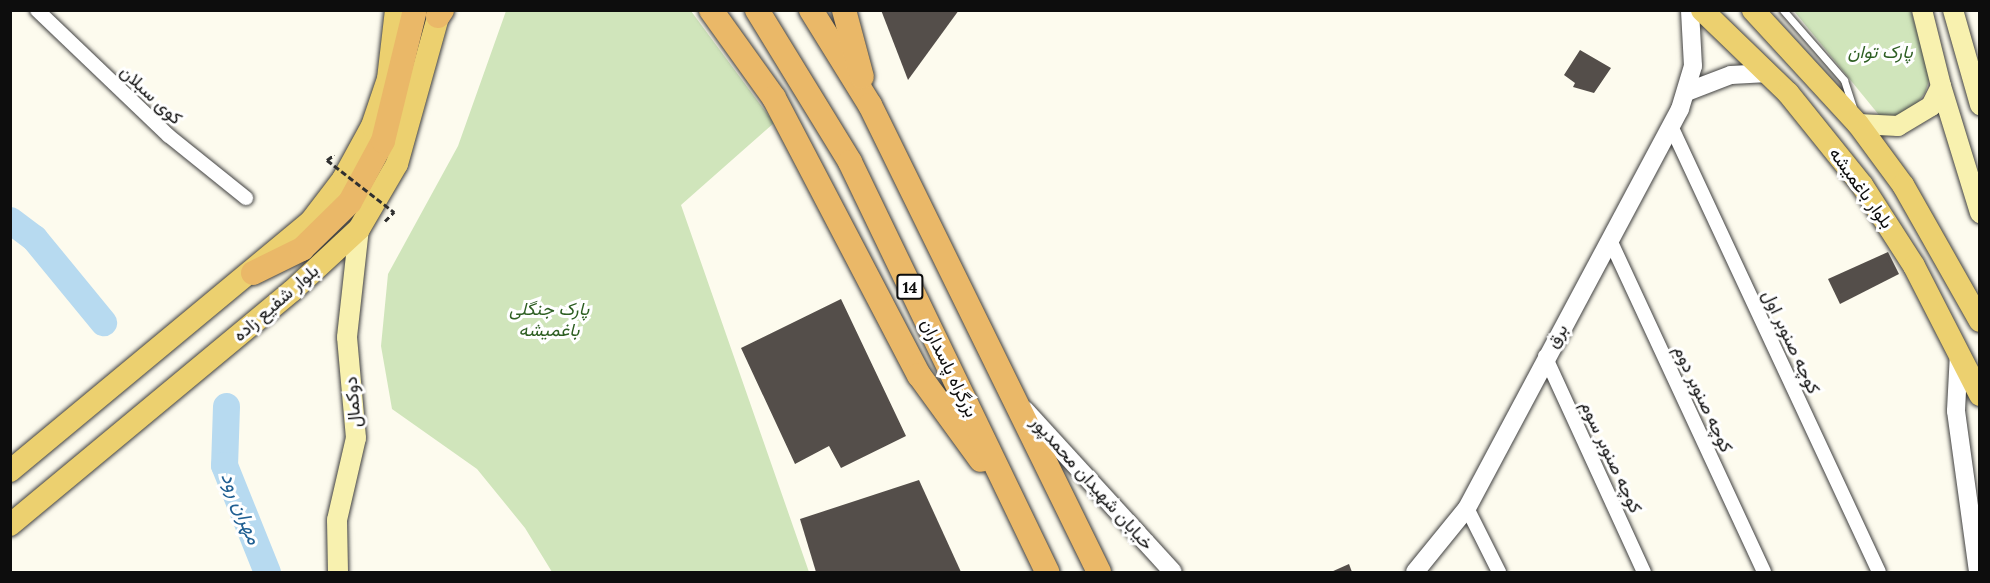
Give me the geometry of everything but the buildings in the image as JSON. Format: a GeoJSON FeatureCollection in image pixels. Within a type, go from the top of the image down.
{"type":"FeatureCollection","features":[{"type":"Feature","properties":{"kind":"highway"},"geometry":{"type":"LineString","coordinates":[[711,10],[774,98],[919,375],[1018,511]]}},
{"type":"Feature","properties":{"kind":"highway","name":"بزرگراه پاسداران"},"geometry":{"type":"LineString","coordinates":[[757,10],[850,162],[1047,573]]}},
{"type":"Feature","properties":{"kind":"highway","name":"14"},"geometry":{"type":"LineString","coordinates":[[811,10],[870,105],[1099,573]]}},
{"type":"Feature","properties":{"kind":"highway"},"geometry":{"type":"LineString","coordinates":[[843,10],[870,105]]}},
{"type":"Feature","properties":{"kind":"highway"},"geometry":{"type":"LineString","coordinates":[[253,273],[302,249],[350,202],[383,141],[434,12]]}},
{"type":"Feature","properties":{"kind":"main road","name":"بلوار شفیع زاده"},"geometry":{"type":"LineString","coordinates":[[10,471],[253,273],[311,221],[372,126],[388,79],[396,10]]}},
{"type":"Feature","properties":{"kind":"main road","name":"بلوار باغمیشه"},"geometry":{"type":"LineString","coordinates":[[1702,10],[1768,73],[1862,184],[1959,349],[1980,395]]}},
{"type":"Feature","properties":{"kind":"main road","name":"بلوار باغمیشه"},"geometry":{"type":"LineString","coordinates":[[1753,10],[1858,124],[1902,185],[1980,321]]}},
{"type":"Feature","properties":{"kind":"main road"},"geometry":{"type":"LineString","coordinates":[[1922,10],[1941,86],[1980,213]]}},
{"type":"Feature","properties":{"kind":"main road"},"geometry":{"type":"LineString","coordinates":[[1953,10],[1974,68],[1980,105]]}},
{"type":"Feature","properties":{"kind":"main road","name":"بلوار شفیع زاده"},"geometry":{"type":"LineString","coordinates":[[10,525],[292,291],[358,229],[397,164],[434,12]]}},
{"type":"Feature","properties":{"kind":"main road"},"geometry":{"type":"LineString","coordinates":[[1858,124],[1898,126],[1916,120],[1941,86]]}},
{"type":"Feature","properties":{"kind":"main road","name":"دوکمال"},"geometry":{"type":"LineString","coordinates":[[338,573],[337,520],[356,438],[347,337],[358,229]]}},
{"type":"Feature","properties":{"kind":"street","name":"کوی سبلان"},"geometry":{"type":"LineString","coordinates":[[38,10],[168,136],[246,198]]}},
{"type":"Feature","properties":{"kind":"street"},"geometry":{"type":"LineString","coordinates":[[1690,10],[1689,91],[1731,75],[1768,73]]}},
{"type":"Feature","properties":{"kind":"street","name":"برق"},"geometry":{"type":"LineString","coordinates":[[1421,570],[1467,508],[1545,356],[1689,91]]}},
{"type":"Feature","properties":{"kind":"street","name":"کوچه صنوبر اول"},"geometry":{"type":"LineString","coordinates":[[1671,126],[1879,573]]}},
{"type":"Feature","properties":{"kind":"street","name":"کوچه صنوبر دوم"},"geometry":{"type":"LineString","coordinates":[[1610,240],[1764,573]]}},
{"type":"Feature","properties":{"kind":"street"},"geometry":{"type":"LineString","coordinates":[[1959,349],[1956,411],[1978,573]]}},
{"type":"Feature","properties":{"kind":"street","name":"کوچه صنوبر سوم"},"geometry":{"type":"LineString","coordinates":[[1545,356],[1644,573]]}},
{"type":"Feature","properties":{"kind":"street","name":"خیابان شهیدان محمدپور"},"geometry":{"type":"LineString","coordinates":[[1010,393],[1173,573]]}},
{"type":"Feature","properties":{"kind":"street"},"geometry":{"type":"LineString","coordinates":[[1467,508],[1499,573]]}},
{"type":"Feature","properties":{"kind":"lane"},"geometry":{"type":"LineString","coordinates":[[1783,10],[1844,80],[1858,124]]}},
{"type":"Feature","properties":{"kind":"path"},"geometry":{"type":"LineString","coordinates":[[335,154],[327,160],[394,212],[386,221]]}},
{"type":"Feature","properties":{"kind":"green space","name":"پارک جنگلی باغمیشه"},"geometry":{"type":"Polygon","coordinates":[[[506,11],[691,11],[774,123],[681,205],[809,572],[552,572],[525,528],[477,469],[392,409],[381,346],[388,274],[458,146],[506,11]]]}},
{"type":"Feature","properties":{"kind":"green space","name":"پارک توان"},"geometry":{"type":"Polygon","coordinates":[[[1794,11],[1911,11],[1930,77],[1925,93],[1910,113],[1890,119],[1879,115],[1794,11]]]}},
{"type":"Feature","properties":{"kind":"waterway","name":"مهران رود"},"geometry":{"type":"LineString","coordinates":[[10,220],[34,238],[103,322]]}},
{"type":"Feature","properties":{"kind":"waterway","name":"مهران رود"},"geometry":{"type":"LineString","coordinates":[[226,406],[224,465],[267,572]]}}]}
